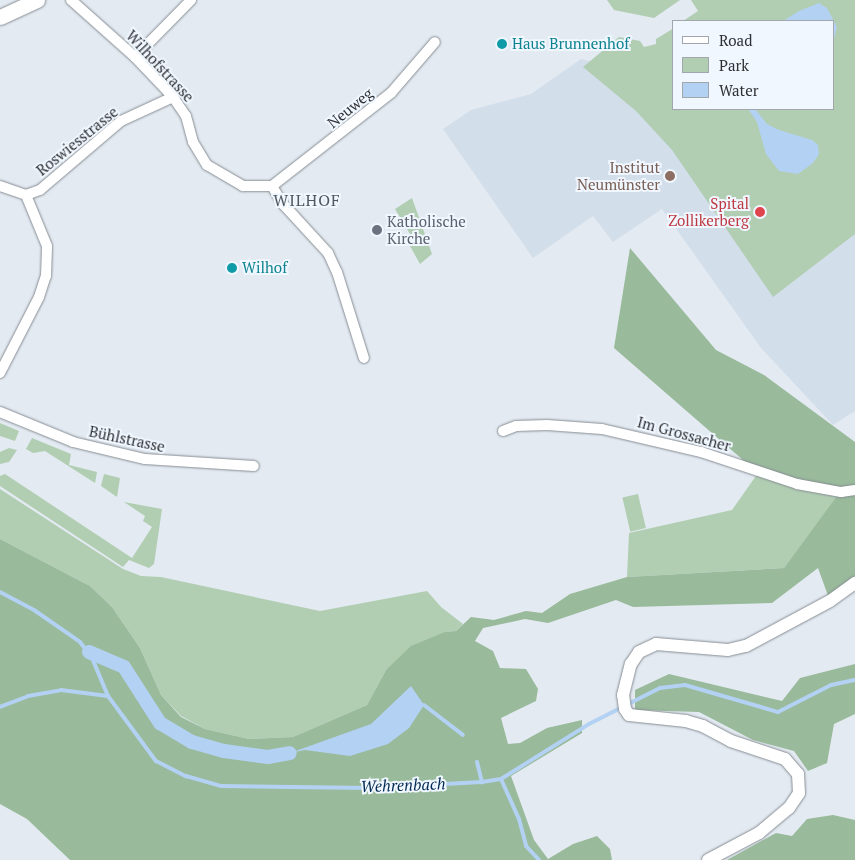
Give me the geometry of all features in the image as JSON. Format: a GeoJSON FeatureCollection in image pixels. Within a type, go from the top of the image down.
{"type":"FeatureCollection","features":[{"type":"Feature","properties":{"kind":"main road"},"geometry":{"type":"LineString","coordinates":[[0,18],[37,0]]}},
{"type":"Feature","properties":{"kind":"street","name":"Wilhofstrasse"},"geometry":{"type":"LineString","coordinates":[[71,0],[135,57],[173,98],[186,116],[193,142],[207,165],[243,186],[272,186]]}},
{"type":"Feature","properties":{"kind":"street"},"geometry":{"type":"LineString","coordinates":[[135,57],[191,0]]}},
{"type":"Feature","properties":{"kind":"street","name":"Neuweg"},"geometry":{"type":"LineString","coordinates":[[272,186],[358,122],[391,94],[436,42]]}},
{"type":"Feature","properties":{"kind":"street","name":"Roswiesstrasse"},"geometry":{"type":"LineString","coordinates":[[26,195],[40,190],[121,122],[173,98]]}},
{"type":"Feature","properties":{"kind":"street"},"geometry":{"type":"LineString","coordinates":[[0,186],[26,195],[47,246],[46,276],[39,298],[0,373]]}},
{"type":"Feature","properties":{"kind":"street"},"geometry":{"type":"LineString","coordinates":[[272,186],[283,204],[328,253],[340,280],[364,358]]}},
{"type":"Feature","properties":{"kind":"street","name":"Bühlstrasse"},"geometry":{"type":"LineString","coordinates":[[0,412],[73,442],[145,460],[254,466]]}},
{"type":"Feature","properties":{"kind":"street","name":"Im Grossacher"},"geometry":{"type":"LineString","coordinates":[[503,431],[516,426],[547,425],[602,429],[701,452],[797,484],[840,492],[855,490]]}},
{"type":"Feature","properties":{"kind":"street"},"geometry":{"type":"LineString","coordinates":[[708,860],[760,833],[789,808],[798,793],[798,774],[785,760],[731,741],[703,726],[670,719],[638,718],[624,709],[623,695],[630,664],[648,646],[668,643],[728,650],[746,646],[830,601],[855,583]]}},
{"type":"Feature","properties":{"kind":"shaded area","name":"Spital Zollikerberg"},"geometry":{"type":"Polygon","coordinates":[[[855,0],[855,411],[833,425],[761,348],[662,209],[613,242],[593,216],[533,258],[443,129],[471,110],[531,94],[581,59],[644,75],[672,107],[672,110],[835,110],[835,20],[855,0]]]}},
{"type":"Feature","properties":{"kind":"green space"},"geometry":{"type":"Polygon","coordinates":[[[607,0],[680,0],[654,18],[614,10],[607,0]]]}},
{"type":"Feature","properties":{"kind":"green space"},"geometry":{"type":"Polygon","coordinates":[[[691,0],[855,0],[855,234],[773,297],[672,150],[636,111],[583,67],[619,37],[640,41],[644,47],[656,44],[656,39],[672,29],[672,110],[835,110],[835,20],[684,20],[698,11],[691,0]]]}},
{"type":"Feature","properties":{"kind":"green space"},"geometry":{"type":"Polygon","coordinates":[[[412,198],[432,254],[420,264],[410,246],[410,234],[395,209],[412,198]]]}},
{"type":"Feature","properties":{"kind":"green space"},"geometry":{"type":"Polygon","coordinates":[[[630,248],[716,350],[764,375],[855,442],[855,583],[830,601],[818,568],[772,603],[633,607],[616,600],[548,623],[525,619],[483,628],[475,641],[493,651],[500,668],[526,669],[538,689],[536,701],[501,718],[508,744],[520,743],[547,728],[582,720],[582,733],[511,776],[534,840],[548,859],[573,844],[597,836],[610,849],[612,860],[70,860],[27,819],[0,804],[0,539],[90,586],[112,607],[140,648],[161,695],[181,717],[205,729],[249,739],[293,737],[367,705],[386,670],[411,646],[445,632],[456,631],[471,617],[494,620],[526,611],[542,613],[570,594],[627,577],[784,568],[840,492],[758,473],[614,348],[630,248]]]}},
{"type":"Feature","properties":{"kind":"green space"},"geometry":{"type":"Polygon","coordinates":[[[0,423],[19,431],[15,441],[0,436],[0,423]]]}},
{"type":"Feature","properties":{"kind":"green space"},"geometry":{"type":"Polygon","coordinates":[[[32,438],[71,454],[69,465],[97,472],[95,483],[45,451],[33,453],[26,449],[32,438]]]}},
{"type":"Feature","properties":{"kind":"green space"},"geometry":{"type":"Polygon","coordinates":[[[9,448],[17,450],[9,462],[0,464],[0,452],[9,448]]]}},
{"type":"Feature","properties":{"kind":"green space"},"geometry":{"type":"Polygon","coordinates":[[[758,473],[841,492],[784,568],[627,577],[629,533],[732,510],[758,473]]]}},
{"type":"Feature","properties":{"kind":"green space"},"geometry":{"type":"Polygon","coordinates":[[[5,474],[132,558],[152,527],[143,521],[145,516],[124,502],[162,509],[154,564],[149,568],[129,560],[123,567],[0,486],[0,476],[5,474]]]}},
{"type":"Feature","properties":{"kind":"green space"},"geometry":{"type":"Polygon","coordinates":[[[104,474],[120,478],[117,497],[101,486],[104,474]]]}},
{"type":"Feature","properties":{"kind":"green space"},"geometry":{"type":"Polygon","coordinates":[[[0,489],[123,569],[141,576],[161,577],[320,611],[427,591],[441,607],[463,624],[456,631],[445,632],[386,670],[367,705],[293,737],[249,739],[205,729],[181,716],[161,695],[140,648],[112,607],[90,586],[0,539],[0,489]]]}},
{"type":"Feature","properties":{"kind":"green space"},"geometry":{"type":"Polygon","coordinates":[[[638,494],[646,528],[630,532],[622,498],[638,494]]]}},
{"type":"Feature","properties":{"kind":"green space"},"geometry":{"type":"Polygon","coordinates":[[[855,664],[855,714],[834,724],[827,763],[808,771],[794,751],[753,740],[699,712],[635,710],[635,690],[669,674],[782,701],[800,678],[855,664]]]}},
{"type":"Feature","properties":{"kind":"green space"},"geometry":{"type":"Polygon","coordinates":[[[833,815],[855,820],[855,860],[727,860],[776,833],[792,836],[807,819],[833,815]]]}},
{"type":"Feature","properties":{"kind":"water"},"geometry":{"type":"Polygon","coordinates":[[[819,3],[827,8],[833,20],[785,20],[799,11],[819,3]]]}},
{"type":"Feature","properties":{"kind":"water"},"geometry":{"type":"Polygon","coordinates":[[[749,110],[756,110],[767,124],[779,130],[812,140],[818,145],[819,154],[813,163],[798,174],[779,171],[766,154],[757,122],[749,110]]]}},
{"type":"Feature","properties":{"kind":"water"},"geometry":{"type":"Polygon","coordinates":[[[411,686],[424,705],[409,728],[388,744],[350,756],[305,750],[290,753],[371,724],[411,686]]]}},
{"type":"Feature","properties":{"kind":"waterway","name":"Wehrenbach"},"geometry":{"type":"LineString","coordinates":[[0,592],[34,610],[80,642],[92,658],[108,696],[156,761],[186,776],[221,786],[369,788],[482,782],[501,779],[589,724],[660,688],[685,685],[778,712],[831,685],[855,680]]}},
{"type":"Feature","properties":{"kind":"waterway"},"geometry":{"type":"LineString","coordinates":[[89,652],[124,667],[160,723],[192,742],[224,751],[268,757],[290,753]]}},
{"type":"Feature","properties":{"kind":"waterway"},"geometry":{"type":"LineString","coordinates":[[0,707],[28,696],[61,690],[108,696]]}},
{"type":"Feature","properties":{"kind":"waterway"},"geometry":{"type":"LineString","coordinates":[[424,705],[463,735]]}},
{"type":"Feature","properties":{"kind":"waterway"},"geometry":{"type":"LineString","coordinates":[[477,762],[482,782]]}},
{"type":"Feature","properties":{"kind":"waterway"},"geometry":{"type":"LineString","coordinates":[[501,779],[519,819],[526,846],[539,860]]}},
{"type":"Feature","properties":{"kind":"place","name":"Haus Brunnenhof"},"geometry":{"type":"Point","coordinates":[502,44]}},
{"type":"Feature","properties":{"kind":"place","name":"Institut Neumünster"},"geometry":{"type":"Point","coordinates":[670,176]}},
{"type":"Feature","properties":{"kind":"place","name":"Spital Zollikerberg"},"geometry":{"type":"Point","coordinates":[760,212]}},
{"type":"Feature","properties":{"kind":"place","name":"Katholische Kirche"},"geometry":{"type":"Point","coordinates":[377,230]}},
{"type":"Feature","properties":{"kind":"place","name":"Wilhof"},"geometry":{"type":"Point","coordinates":[232,268]}},
{"type":"Feature","properties":{"kind":"district","name":"WILHOF"},"geometry":{"type":"Point","coordinates":[307,200]}}]}
